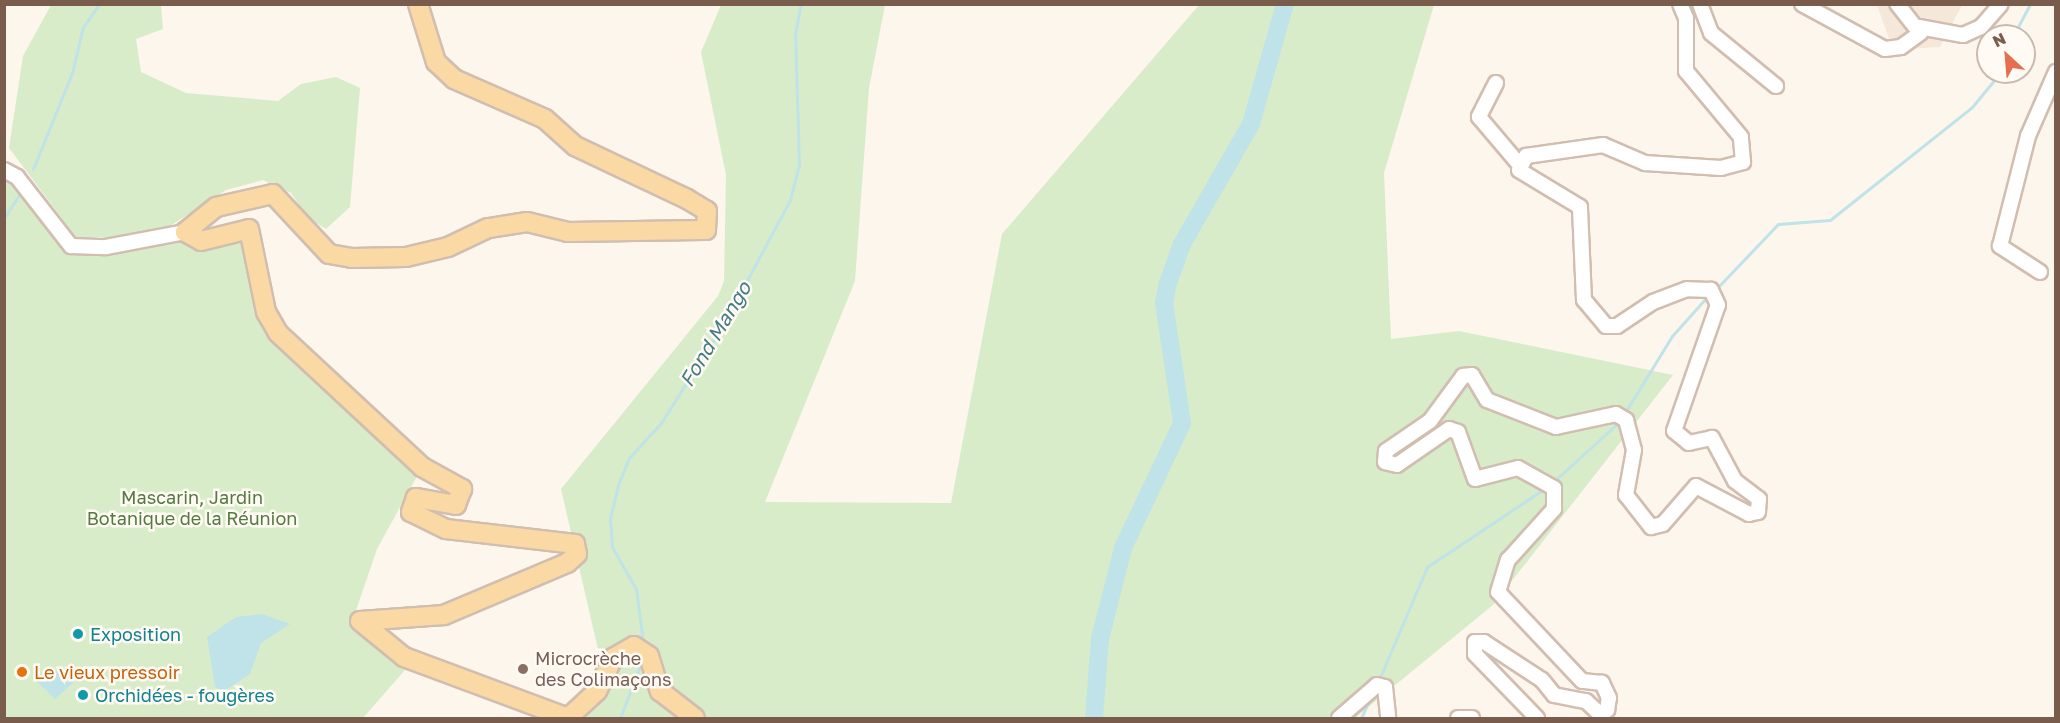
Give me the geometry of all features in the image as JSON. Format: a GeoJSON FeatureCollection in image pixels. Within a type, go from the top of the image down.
{"type":"FeatureCollection","features":[{"type":"Feature","properties":{"kind":"main road"},"geometry":{"type":"LineString","coordinates":[[418,4],[436,62],[454,79],[545,119],[575,146],[687,199],[707,211],[706,230],[568,232],[527,222],[488,228],[448,247],[406,257],[352,258],[328,254],[273,194],[216,207],[185,232],[201,241],[249,229],[266,312],[278,333],[422,467],[462,489],[456,505],[416,498],[411,512],[446,529],[575,544],[577,554],[567,563],[444,615],[360,621],[404,657],[568,718],[597,691],[613,658],[634,646],[645,648],[660,691],[695,718]]}},
{"type":"Feature","properties":{"kind":"street"},"geometry":{"type":"LineString","coordinates":[[1518,163],[1526,156],[1603,145],[1645,163],[1721,168],[1743,162],[1741,137],[1686,71],[1686,18],[1680,4]]}},
{"type":"Feature","properties":{"kind":"street"},"geometry":{"type":"LineString","coordinates":[[1700,4],[1711,33],[1776,86]]}},
{"type":"Feature","properties":{"kind":"street"},"geometry":{"type":"LineString","coordinates":[[1802,4],[1885,49],[1901,47],[1920,33],[1919,27],[1897,4]]}},
{"type":"Feature","properties":{"kind":"street"},"geometry":{"type":"LineString","coordinates":[[1919,27],[1963,35],[1980,27],[2001,4]]}},
{"type":"Feature","properties":{"kind":"street"},"geometry":{"type":"LineString","coordinates":[[2040,272],[2000,246],[2028,136],[2055,72]]}},
{"type":"Feature","properties":{"kind":"street"},"geometry":{"type":"LineString","coordinates":[[1496,83],[1479,117],[1518,163],[1525,175],[1580,207],[1584,300],[1606,326],[1617,326],[1653,302],[1687,289],[1712,290],[1718,305],[1674,431],[1689,443],[1712,438],[1735,481],[1754,493],[1761,506],[1749,514],[1696,486],[1668,520],[1651,527],[1626,495],[1634,450],[1626,420],[1616,414],[1556,427],[1496,405],[1472,375],[1463,376],[1430,421],[1386,452],[1385,462],[1397,465],[1449,429],[1458,432],[1475,478],[1518,468],[1554,488],[1554,509],[1508,560],[1498,592],[1582,681],[1602,683],[1609,698],[1607,710],[1599,713],[1586,701],[1554,695],[1542,681],[1484,642],[1475,642],[1475,654],[1537,718]]}},
{"type":"Feature","properties":{"kind":"street"},"geometry":{"type":"LineString","coordinates":[[4,170],[17,177],[71,246],[106,247],[185,232]]}},
{"type":"Feature","properties":{"kind":"street"},"geometry":{"type":"LineString","coordinates":[[1339,718],[1377,685],[1385,687],[1388,718]]}},
{"type":"Feature","properties":{"kind":"street"},"geometry":{"type":"LineString","coordinates":[[1458,718],[1472,718]]}},
{"type":"Feature","properties":{"kind":"shaded area"},"geometry":{"type":"Polygon","coordinates":[[[1877,5],[1962,5],[1940,47],[1893,50],[1877,5]]]}},
{"type":"Feature","properties":{"kind":"green space"},"geometry":{"type":"Polygon","coordinates":[[[51,5],[161,5],[163,29],[136,39],[141,72],[186,93],[278,101],[301,84],[336,77],[360,88],[350,207],[326,229],[308,218],[291,193],[263,180],[226,190],[170,226],[118,238],[76,237],[9,148],[23,56],[51,5]]]}},
{"type":"Feature","properties":{"kind":"green space"},"geometry":{"type":"Polygon","coordinates":[[[721,5],[885,5],[869,88],[855,281],[765,502],[951,503],[1002,234],[1199,5],[1434,5],[1384,173],[1391,339],[1459,331],[1673,375],[1493,605],[1355,718],[587,718],[603,671],[561,489],[718,296],[724,281],[726,175],[701,52],[721,5]]]}},
{"type":"Feature","properties":{"kind":"green space","name":"Mascarin, Jardin Botanique de la Réunion"},"geometry":{"type":"Polygon","coordinates":[[[5,170],[71,246],[191,239],[240,228],[266,312],[422,467],[377,549],[350,628],[405,670],[363,718],[5,718],[5,170]]]}},
{"type":"Feature","properties":{"kind":"water"},"geometry":{"type":"Polygon","coordinates":[[[262,614],[290,624],[261,643],[250,674],[224,691],[215,687],[207,637],[236,617],[262,614]]]}},
{"type":"Feature","properties":{"kind":"water"},"geometry":{"type":"Polygon","coordinates":[[[51,669],[76,680],[55,699],[33,678],[51,669]]]}},
{"type":"Feature","properties":{"kind":"waterway"},"geometry":{"type":"LineString","coordinates":[[33,169],[72,73],[83,27],[99,4]]}},
{"type":"Feature","properties":{"kind":"waterway","name":"Fond Mango"},"geometry":{"type":"LineString","coordinates":[[643,642],[636,589],[612,547],[610,518],[618,485],[629,458],[661,423],[723,325],[790,200],[799,165],[795,34],[801,4]]}},
{"type":"Feature","properties":{"kind":"waterway"},"geometry":{"type":"LineString","coordinates":[[1094,718],[1100,639],[1123,548],[1182,423],[1164,303],[1168,283],[1182,244],[1251,124],[1285,4]]}},
{"type":"Feature","properties":{"kind":"waterway"},"geometry":{"type":"LineString","coordinates":[[2019,24],[2030,4]]}},
{"type":"Feature","properties":{"kind":"waterway"},"geometry":{"type":"LineString","coordinates":[[1718,287],[1778,224],[1830,220],[1972,107],[1991,84]]}},
{"type":"Feature","properties":{"kind":"waterway"},"geometry":{"type":"LineString","coordinates":[[4,218],[21,192]]}},
{"type":"Feature","properties":{"kind":"waterway"},"geometry":{"type":"LineString","coordinates":[[1626,411],[1672,336],[1706,298]]}},
{"type":"Feature","properties":{"kind":"waterway"},"geometry":{"type":"LineString","coordinates":[[1552,483],[1619,422]]}},
{"type":"Feature","properties":{"kind":"waterway"},"geometry":{"type":"LineString","coordinates":[[1378,682],[1427,567],[1544,489]]}},
{"type":"Feature","properties":{"kind":"waterway","name":"Fond Mango"},"geometry":{"type":"LineString","coordinates":[[620,718],[641,663]]}},
{"type":"Feature","properties":{"kind":"waterway"},"geometry":{"type":"LineString","coordinates":[[1361,718],[1370,699]]}},
{"type":"Feature","properties":{"kind":"place","name":"Exposition"},"geometry":{"type":"Point","coordinates":[78,634]}},
{"type":"Feature","properties":{"kind":"place","name":"Microcrèche des Colimaçons"},"geometry":{"type":"Point","coordinates":[523,669]}},
{"type":"Feature","properties":{"kind":"place","name":"Le vieux pressoir"},"geometry":{"type":"Point","coordinates":[22,672]}},
{"type":"Feature","properties":{"kind":"place","name":"Orchidées - fougères"},"geometry":{"type":"Point","coordinates":[83,695]}}]}
